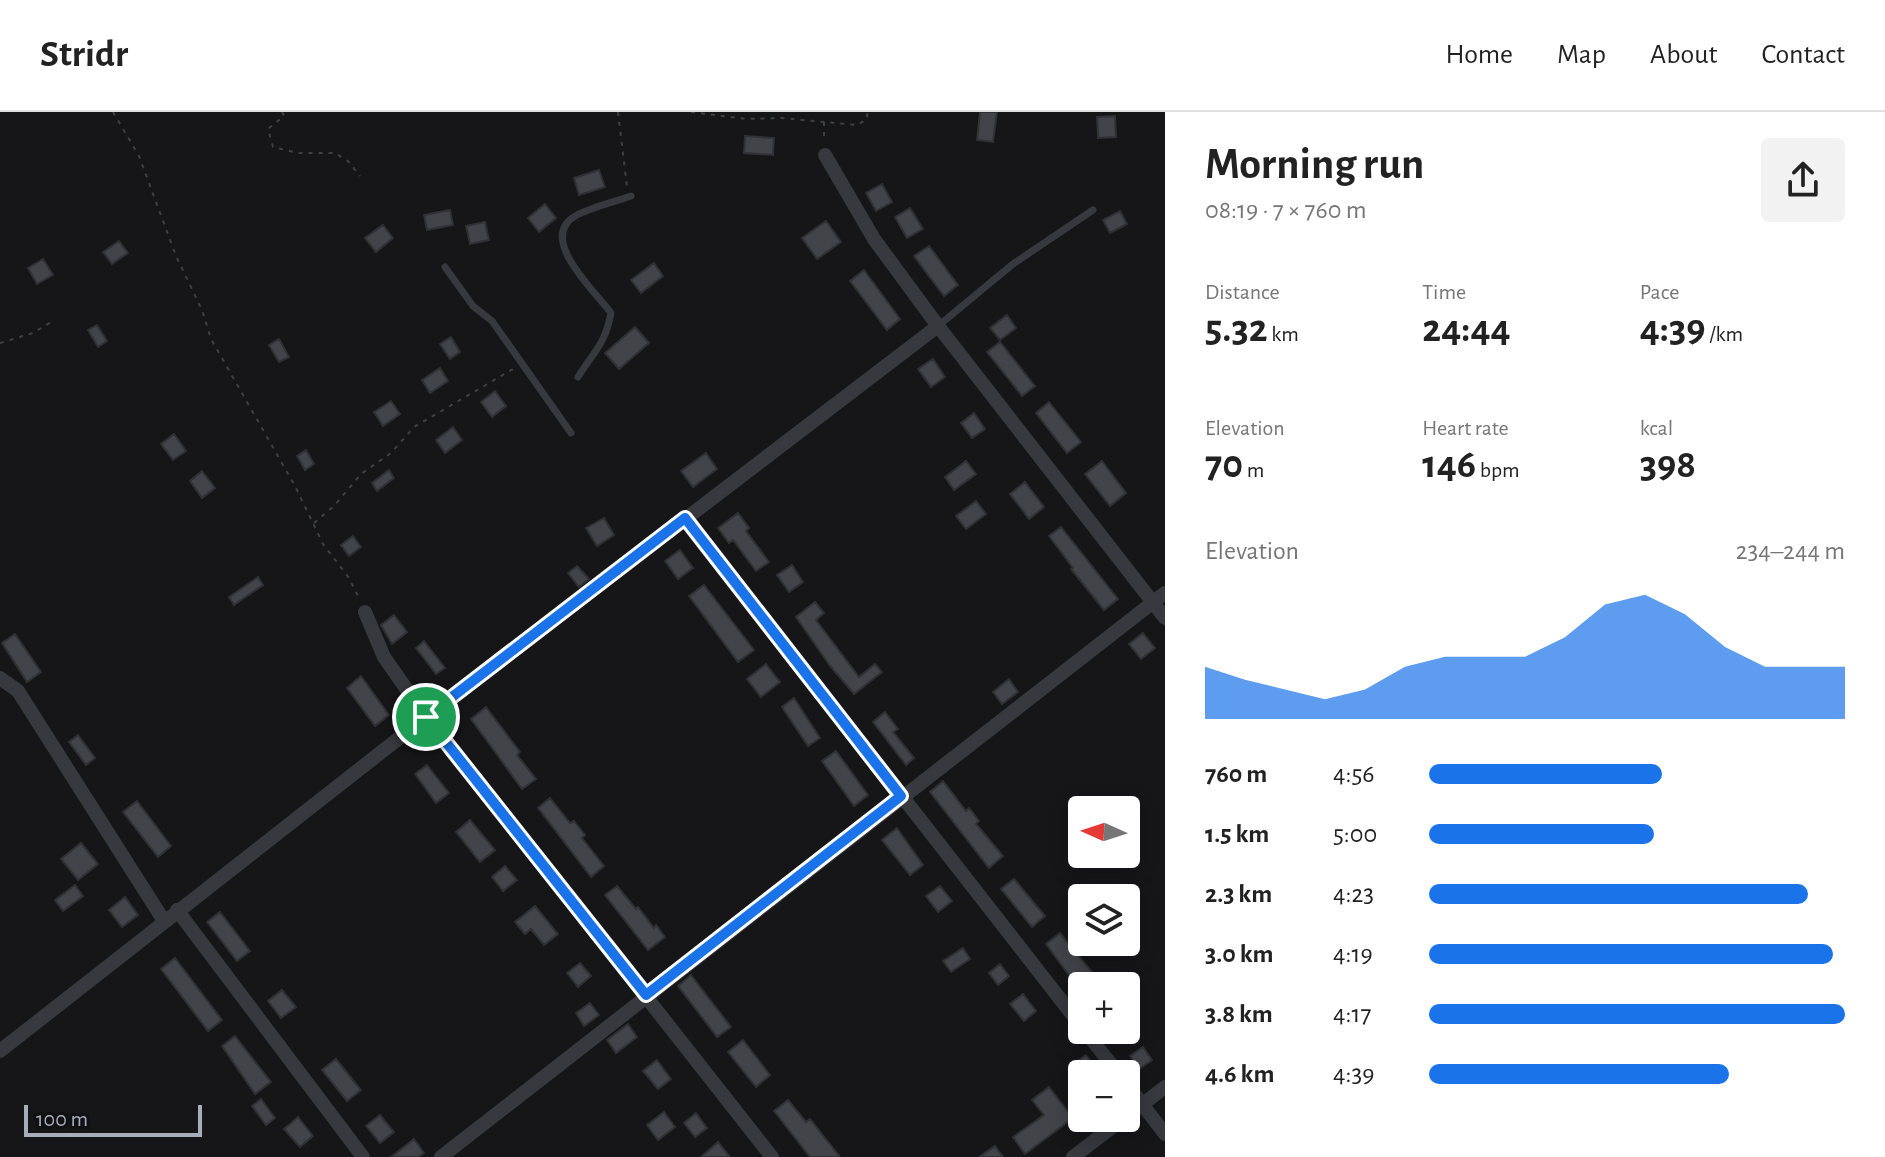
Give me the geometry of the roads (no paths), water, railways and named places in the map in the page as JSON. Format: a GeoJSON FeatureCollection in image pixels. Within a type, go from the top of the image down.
{"type":"FeatureCollection","features":[{"type":"Feature","properties":{"kind":"street"},"geometry":{"type":"LineString","coordinates":[[825,155],[874,239],[938,326],[1159,598],[1165,618]]}},
{"type":"Feature","properties":{"kind":"street"},"geometry":{"type":"LineString","coordinates":[[0,1051],[426,717],[938,326]]}},
{"type":"Feature","properties":{"kind":"street"},"geometry":{"type":"LineString","coordinates":[[685,518],[1068,1010]]}},
{"type":"Feature","properties":{"kind":"street"},"geometry":{"type":"LineString","coordinates":[[441,1157],[1159,598]]}},
{"type":"Feature","properties":{"kind":"street"},"geometry":{"type":"LineString","coordinates":[[365,612],[384,657],[426,717],[772,1157]]}},
{"type":"Feature","properties":{"kind":"street"},"geometry":{"type":"LineString","coordinates":[[0,678],[18,691],[164,921]]}},
{"type":"Feature","properties":{"kind":"street"},"geometry":{"type":"LineString","coordinates":[[177,910],[363,1157]]}},
{"type":"Feature","properties":{"kind":"street"},"geometry":{"type":"LineString","coordinates":[[1095,1044],[1108,1060]]}},
{"type":"Feature","properties":{"kind":"street"},"geometry":{"type":"LineString","coordinates":[[1142,1104],[1165,1087]]}},
{"type":"Feature","properties":{"kind":"street"},"geometry":{"type":"LineString","coordinates":[[1140,1101],[1165,1134]]}},
{"type":"Feature","properties":{"kind":"street"},"geometry":{"type":"LineString","coordinates":[[1073,1157],[1106,1132]]}},
{"type":"Feature","properties":{"kind":"lane"},"geometry":{"type":"LineString","coordinates":[[578,377],[601,347],[611,313],[571,262],[562,245],[563,229],[575,216],[631,196]]}},
{"type":"Feature","properties":{"kind":"lane"},"geometry":{"type":"LineString","coordinates":[[938,326],[1013,264],[1093,210]]}},
{"type":"Feature","properties":{"kind":"lane"},"geometry":{"type":"LineString","coordinates":[[445,267],[473,306],[492,321],[571,433]]}}]}
